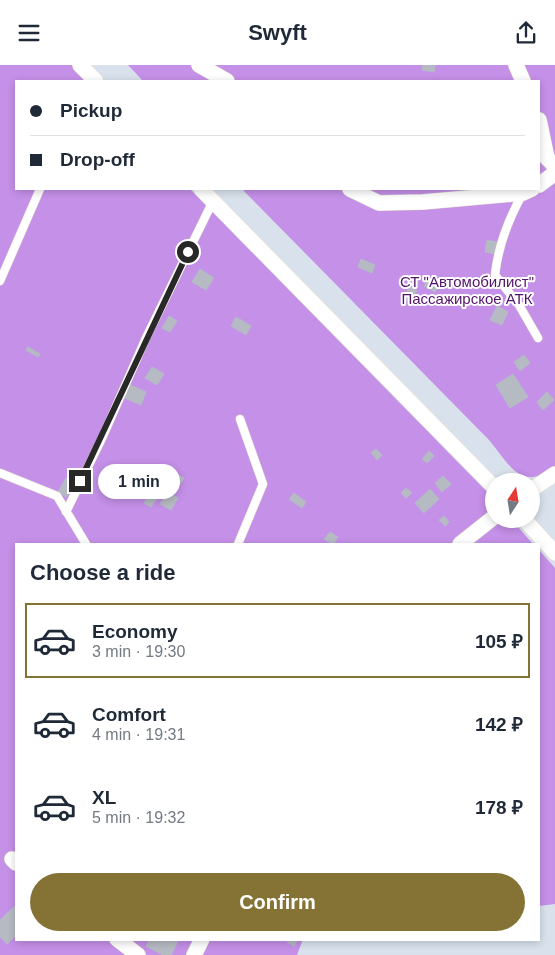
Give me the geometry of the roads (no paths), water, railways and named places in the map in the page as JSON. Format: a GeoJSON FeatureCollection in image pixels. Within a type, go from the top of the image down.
{"type":"FeatureCollection","features":[{"type":"Feature","properties":{"kind":"street"},"geometry":{"type":"LineString","coordinates":[[80,65],[94,80]]}},
{"type":"Feature","properties":{"kind":"street"},"geometry":{"type":"LineString","coordinates":[[199,65],[225,80]]}},
{"type":"Feature","properties":{"kind":"street"},"geometry":{"type":"LineString","coordinates":[[516,65],[523,80]]}},
{"type":"Feature","properties":{"kind":"street"},"geometry":{"type":"LineString","coordinates":[[540,125],[547,158],[555,166]]}},
{"type":"Feature","properties":{"kind":"street"},"geometry":{"type":"LineString","coordinates":[[540,184],[555,173]]}},
{"type":"Feature","properties":{"kind":"street"},"geometry":{"type":"LineString","coordinates":[[202,190],[485,478]]}},
{"type":"Feature","properties":{"kind":"street"},"geometry":{"type":"LineString","coordinates":[[352,190],[379,203],[423,202],[527,191]]}},
{"type":"Feature","properties":{"kind":"street"},"geometry":{"type":"LineString","coordinates":[[540,483],[555,474]]}},
{"type":"Feature","properties":{"kind":"street"},"geometry":{"type":"LineString","coordinates":[[461,543],[485,524]]}},
{"type":"Feature","properties":{"kind":"street"},"geometry":{"type":"LineString","coordinates":[[532,528],[555,553]]}},
{"type":"Feature","properties":{"kind":"street"},"geometry":{"type":"LineString","coordinates":[[120,941],[138,955]]}},
{"type":"Feature","properties":{"kind":"street"},"geometry":{"type":"LineString","coordinates":[[194,955],[201,941]]}},
{"type":"Feature","properties":{"kind":"lane"},"geometry":{"type":"LineString","coordinates":[[0,281],[40,190]]}},
{"type":"Feature","properties":{"kind":"lane"},"geometry":{"type":"LineString","coordinates":[[527,191],[507,229],[495,275],[519,305],[538,338]]}},
{"type":"Feature","properties":{"kind":"lane"},"geometry":{"type":"LineString","coordinates":[[66,512],[103,436],[146,338],[213,201]]}},
{"type":"Feature","properties":{"kind":"lane"},"geometry":{"type":"LineString","coordinates":[[238,543],[263,484],[240,419]]}},
{"type":"Feature","properties":{"kind":"lane"},"geometry":{"type":"LineString","coordinates":[[0,473],[57,496],[85,543]]}},
{"type":"Feature","properties":{"kind":"park label","name":"СТ \"Автомобилист\" Пассажирское АТК"},"geometry":{"type":"Point","coordinates":[467,290]}}]}
